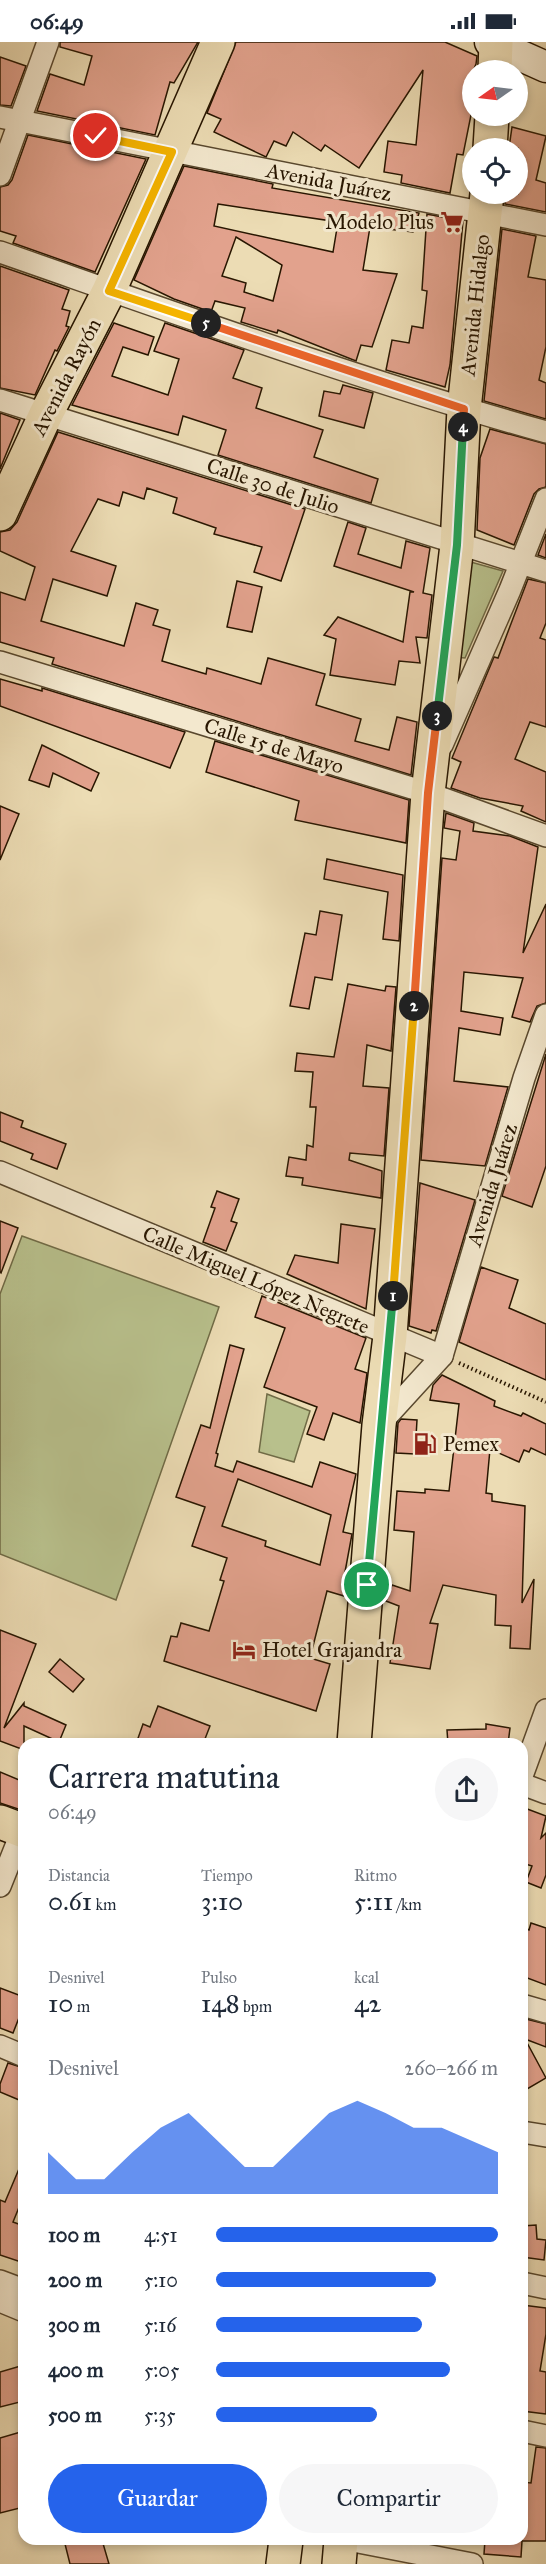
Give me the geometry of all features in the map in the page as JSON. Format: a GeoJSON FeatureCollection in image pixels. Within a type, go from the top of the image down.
{"type":"FeatureCollection","features":[{"type":"Feature","properties":{"kind":"main road","name":"Avenida Rayón"},"geometry":{"type":"LineString","coordinates":[[0,514],[46,414],[109,291],[172,152],[218,42]]}},
{"type":"Feature","properties":{"kind":"main road"},"geometry":{"type":"LineString","coordinates":[[494,50],[546,67]]}},
{"type":"Feature","properties":{"kind":"main road","name":"Avenida Hidalgo"},"geometry":{"type":"LineString","coordinates":[[354,1738],[380,1425],[390,1336],[429,783],[457,545],[464,409],[486,204]]}},
{"type":"Feature","properties":{"kind":"main road"},"geometry":{"type":"LineString","coordinates":[[283,2564],[285,2545]]}},
{"type":"Feature","properties":{"kind":"main road"},"geometry":{"type":"LineString","coordinates":[[339,2564],[341,2545]]}},
{"type":"Feature","properties":{"kind":"street"},"geometry":{"type":"LineString","coordinates":[[0,175],[10,119],[48,42]]}},
{"type":"Feature","properties":{"kind":"street","name":"Avenida Juárez"},"geometry":{"type":"LineString","coordinates":[[10,119],[172,152],[462,199]]}},
{"type":"Feature","properties":{"kind":"street","name":"Avenida Juárez"},"geometry":{"type":"LineString","coordinates":[[489,204],[546,225]]}},
{"type":"Feature","properties":{"kind":"street"},"geometry":{"type":"LineString","coordinates":[[0,252],[109,291],[464,409],[546,432]]}},
{"type":"Feature","properties":{"kind":"street","name":"Calle 30 de Julio"},"geometry":{"type":"LineString","coordinates":[[0,400],[546,571]]}},
{"type":"Feature","properties":{"kind":"street"},"geometry":{"type":"LineString","coordinates":[[429,783],[546,499]]}},
{"type":"Feature","properties":{"kind":"street","name":"Calle 15 de Mayo"},"geometry":{"type":"LineString","coordinates":[[0,662],[429,783],[546,836]]}},
{"type":"Feature","properties":{"kind":"street","name":"Avenida Juárez"},"geometry":{"type":"LineString","coordinates":[[442,1356],[524,1078],[546,1015]]}},
{"type":"Feature","properties":{"kind":"street","name":"Calle Miguel López Negrete"},"geometry":{"type":"LineString","coordinates":[[0,1172],[442,1356]]}},
{"type":"Feature","properties":{"kind":"street"},"geometry":{"type":"LineString","coordinates":[[380,1425],[442,1356]]}},
{"type":"Feature","properties":{"kind":"street"},"geometry":{"type":"LineString","coordinates":[[528,1760],[546,1710]]}},
{"type":"Feature","properties":{"kind":"street"},"geometry":{"type":"LineString","coordinates":[[528,1786],[546,1793]]}},
{"type":"Feature","properties":{"kind":"street"},"geometry":{"type":"LineString","coordinates":[[0,1886],[15,1828]]}},
{"type":"Feature","properties":{"kind":"street"},"geometry":{"type":"LineString","coordinates":[[528,2007],[546,2012]]}},
{"type":"Feature","properties":{"kind":"street"},"geometry":{"type":"LineString","coordinates":[[0,2046],[18,2054]]}},
{"type":"Feature","properties":{"kind":"street"},"geometry":{"type":"LineString","coordinates":[[528,2133],[546,2136]]}},
{"type":"Feature","properties":{"kind":"street"},"geometry":{"type":"LineString","coordinates":[[0,2281],[18,2288]]}},
{"type":"Feature","properties":{"kind":"street"},"geometry":{"type":"LineString","coordinates":[[528,2284],[546,2288]]}},
{"type":"Feature","properties":{"kind":"street"},"geometry":{"type":"LineString","coordinates":[[0,2301],[18,2308]]}},
{"type":"Feature","properties":{"kind":"street"},"geometry":{"type":"LineString","coordinates":[[528,2433],[546,2436]]}},
{"type":"Feature","properties":{"kind":"street"},"geometry":{"type":"LineString","coordinates":[[374,2545],[472,2564]]}},
{"type":"Feature","properties":{"kind":"path"},"geometry":{"type":"LineString","coordinates":[[442,1356],[546,1402]]}},
{"type":"Feature","properties":{"kind":"green space"},"geometry":{"type":"Polygon","coordinates":[[[460,559],[503,571],[465,658],[455,657],[460,559]]]}},
{"type":"Feature","properties":{"kind":"green space"},"geometry":{"type":"Polygon","coordinates":[[[22,1236],[219,1307],[116,1600],[0,1554],[0,1294],[22,1236]]]}},
{"type":"Feature","properties":{"kind":"green space"},"geometry":{"type":"Polygon","coordinates":[[[267,1394],[310,1411],[294,1462],[259,1452],[267,1394]]]}},
{"type":"Feature","properties":{"kind":"building"},"geometry":{"type":"Polygon","coordinates":[[[60,42],[198,42],[174,83],[170,82],[155,135],[37,111],[50,74],[84,85],[92,56],[60,47],[60,42]]]}},
{"type":"Feature","properties":{"kind":"building"},"geometry":{"type":"Polygon","coordinates":[[[236,42],[445,42],[477,56],[476,60],[462,60],[462,126],[469,126],[466,138],[462,138],[462,155],[457,154],[450,193],[401,183],[402,175],[384,172],[388,141],[416,145],[423,70],[359,168],[325,145],[321,151],[293,132],[286,146],[274,141],[266,157],[214,132],[221,119],[207,113],[236,42]]]}},
{"type":"Feature","properties":{"kind":"building"},"geometry":{"type":"Polygon","coordinates":[[[0,57],[26,66],[11,106],[0,105],[0,57]]]}},
{"type":"Feature","properties":{"kind":"building"},"geometry":{"type":"Polygon","coordinates":[[[512,127],[546,136],[536,180],[546,183],[546,212],[505,204],[528,204],[528,138],[510,138],[512,127]]]}},
{"type":"Feature","properties":{"kind":"building"},"geometry":{"type":"Polygon","coordinates":[[[28,135],[146,159],[95,272],[13,243],[16,236],[0,231],[0,187],[8,185],[12,180],[28,135]]]}},
{"type":"Feature","properties":{"kind":"building"},"geometry":{"type":"Polygon","coordinates":[[[184,166],[273,184],[272,188],[419,213],[413,232],[370,227],[363,270],[397,274],[372,347],[361,345],[356,361],[278,330],[277,333],[241,322],[245,308],[215,301],[211,312],[174,299],[134,280],[184,166]],[[218,204],[214,226],[333,252],[338,222],[218,204]],[[236,237],[222,276],[246,283],[244,292],[273,301],[282,265],[236,237]]]}},
{"type":"Feature","properties":{"kind":"building"},"geometry":{"type":"Polygon","coordinates":[[[427,214],[463,221],[450,365],[445,387],[386,370],[392,340],[409,343],[412,326],[423,328],[427,291],[422,290],[427,214]]]}},
{"type":"Feature","properties":{"kind":"building"},"geometry":{"type":"Polygon","coordinates":[[[502,229],[536,236],[528,277],[546,280],[546,347],[539,380],[546,383],[546,419],[484,401],[502,229]]]}},
{"type":"Feature","properties":{"kind":"building"},"geometry":{"type":"Polygon","coordinates":[[[0,266],[69,290],[62,309],[70,311],[66,326],[69,327],[57,351],[55,350],[35,395],[0,388],[0,266]]]}},
{"type":"Feature","properties":{"kind":"building"},"geometry":{"type":"Polygon","coordinates":[[[114,323],[154,337],[148,355],[123,347],[112,376],[168,395],[179,359],[154,351],[165,323],[244,350],[233,378],[262,388],[256,408],[323,430],[314,457],[378,479],[371,503],[218,455],[226,430],[183,416],[178,435],[72,405],[114,323]]]}},
{"type":"Feature","properties":{"kind":"building"},"geometry":{"type":"Polygon","coordinates":[[[343,385],[373,393],[364,428],[319,416],[324,391],[340,394],[343,385]]]}},
{"type":"Feature","properties":{"kind":"building"},"geometry":{"type":"Polygon","coordinates":[[[0,413],[20,420],[0,469],[0,413]]]}},
{"type":"Feature","properties":{"kind":"building"},"geometry":{"type":"Polygon","coordinates":[[[490,429],[546,444],[546,487],[534,494],[514,545],[477,530],[480,458],[490,429]]]}},
{"type":"Feature","properties":{"kind":"building"},"geometry":{"type":"Polygon","coordinates":[[[58,432],[305,509],[281,581],[254,572],[262,547],[214,534],[216,528],[173,513],[177,498],[147,488],[144,499],[123,492],[119,506],[98,499],[71,551],[116,566],[107,596],[53,579],[41,621],[124,646],[136,603],[158,610],[153,625],[170,630],[162,661],[206,674],[207,668],[261,684],[268,658],[325,674],[316,705],[361,719],[355,741],[389,750],[397,717],[417,722],[411,775],[52,664],[54,658],[0,642],[0,592],[25,600],[35,567],[0,551],[0,532],[10,530],[17,522],[58,432]]]}},
{"type":"Feature","properties":{"kind":"building"},"geometry":{"type":"Polygon","coordinates":[[[348,522],[366,528],[358,554],[401,568],[406,541],[430,548],[423,593],[432,595],[427,638],[416,637],[420,663],[399,661],[395,685],[330,675],[336,639],[324,635],[338,617],[403,642],[410,592],[414,592],[334,566],[348,522]]]}},
{"type":"Feature","properties":{"kind":"building"},"geometry":{"type":"Polygon","coordinates":[[[546,534],[546,558],[538,555],[546,534]]]}},
{"type":"Feature","properties":{"kind":"building"},"geometry":{"type":"Polygon","coordinates":[[[528,579],[546,583],[546,623],[540,638],[546,640],[546,727],[530,722],[515,759],[546,772],[546,822],[521,811],[523,806],[480,798],[451,788],[461,762],[452,758],[494,657],[498,658],[528,579]]]}},
{"type":"Feature","properties":{"kind":"building"},"geometry":{"type":"Polygon","coordinates":[[[237,581],[262,587],[252,632],[227,627],[237,581]]]}},
{"type":"Feature","properties":{"kind":"building"},"geometry":{"type":"Polygon","coordinates":[[[0,679],[42,691],[42,688],[185,732],[170,768],[0,706],[0,679]]]}},
{"type":"Feature","properties":{"kind":"building"},"geometry":{"type":"Polygon","coordinates":[[[215,741],[409,800],[406,843],[295,820],[299,801],[206,772],[215,741]]]}},
{"type":"Feature","properties":{"kind":"building"},"geometry":{"type":"Polygon","coordinates":[[[42,745],[99,773],[91,791],[53,773],[49,787],[29,780],[42,745]]]}},
{"type":"Feature","properties":{"kind":"building"},"geometry":{"type":"Polygon","coordinates":[[[0,806],[19,814],[0,860],[0,806]]]}},
{"type":"Feature","properties":{"kind":"building"},"geometry":{"type":"Polygon","coordinates":[[[446,813],[474,823],[473,831],[510,836],[538,847],[523,953],[546,904],[546,1003],[537,1006],[530,1022],[512,1017],[523,978],[464,972],[461,1011],[503,1018],[500,1035],[459,1028],[454,1081],[508,1087],[485,1166],[421,1160],[442,858],[456,860],[460,831],[444,828],[446,813]]]}},
{"type":"Feature","properties":{"kind":"building"},"geometry":{"type":"Polygon","coordinates":[[[327,859],[403,875],[399,941],[383,939],[388,892],[324,879],[327,859]]]}},
{"type":"Feature","properties":{"kind":"building"},"geometry":{"type":"Polygon","coordinates":[[[320,911],[342,915],[332,980],[315,977],[309,1009],[290,1006],[305,933],[316,935],[320,911]]]}},
{"type":"Feature","properties":{"kind":"building"},"geometry":{"type":"Polygon","coordinates":[[[348,984],[385,991],[386,986],[396,987],[391,1051],[367,1045],[363,1086],[389,1088],[384,1156],[350,1153],[349,1160],[382,1171],[381,1198],[302,1185],[303,1178],[286,1176],[289,1157],[306,1160],[307,1145],[313,1147],[316,1107],[310,1107],[313,1072],[295,1071],[297,1053],[334,1057],[348,984]]]}},
{"type":"Feature","properties":{"kind":"building"},"geometry":{"type":"Polygon","coordinates":[[[546,1054],[546,1166],[532,1207],[502,1196],[546,1054]]]}},
{"type":"Feature","properties":{"kind":"building"},"geometry":{"type":"Polygon","coordinates":[[[0,1112],[23,1121],[21,1127],[66,1144],[57,1169],[31,1159],[33,1154],[0,1141],[0,1112]]]}},
{"type":"Feature","properties":{"kind":"building"},"geometry":{"type":"Polygon","coordinates":[[[420,1183],[475,1200],[436,1331],[432,1330],[431,1333],[409,1326],[420,1183]]]}},
{"type":"Feature","properties":{"kind":"building"},"geometry":{"type":"Polygon","coordinates":[[[217,1191],[239,1199],[231,1221],[237,1223],[226,1251],[203,1242],[215,1208],[211,1207],[217,1191]]]}},
{"type":"Feature","properties":{"kind":"building"},"geometry":{"type":"Polygon","coordinates":[[[0,1221],[18,1228],[1,1273],[0,1272],[0,1221]]]}},
{"type":"Feature","properties":{"kind":"building"},"geometry":{"type":"Polygon","coordinates":[[[341,1224],[375,1229],[366,1309],[287,1274],[295,1255],[338,1263],[341,1224]]]}},
{"type":"Feature","properties":{"kind":"building"},"geometry":{"type":"Polygon","coordinates":[[[481,1267],[518,1280],[509,1308],[546,1324],[546,1380],[459,1342],[481,1267]]]}},
{"type":"Feature","properties":{"kind":"building"},"geometry":{"type":"Polygon","coordinates":[[[262,1296],[366,1338],[355,1369],[367,1373],[360,1423],[333,1413],[324,1440],[307,1434],[317,1407],[264,1387],[285,1328],[255,1317],[262,1296]]]}},
{"type":"Feature","properties":{"kind":"building"},"geometry":{"type":"Polygon","coordinates":[[[230,1345],[244,1349],[216,1453],[218,1454],[215,1466],[233,1472],[237,1461],[312,1487],[320,1462],[356,1474],[343,1532],[352,1534],[345,1572],[349,1573],[348,1581],[344,1596],[327,1591],[310,1658],[330,1664],[316,1711],[164,1661],[171,1636],[177,1637],[181,1623],[209,1631],[224,1581],[220,1580],[227,1558],[192,1546],[205,1507],[176,1497],[201,1425],[210,1428],[230,1345]],[[238,1479],[222,1526],[266,1541],[265,1546],[320,1565],[331,1515],[238,1479]]]}},
{"type":"Feature","properties":{"kind":"building"},"geometry":{"type":"Polygon","coordinates":[[[442,1375],[495,1401],[494,1406],[521,1416],[523,1413],[546,1424],[546,1455],[531,1448],[529,1452],[524,1450],[519,1462],[490,1449],[486,1493],[492,1494],[492,1501],[525,1506],[522,1603],[534,1579],[530,1649],[510,1648],[511,1626],[495,1625],[496,1595],[443,1585],[430,1623],[438,1624],[430,1669],[390,1663],[399,1606],[386,1601],[392,1585],[410,1591],[414,1532],[394,1530],[397,1491],[425,1493],[425,1489],[449,1491],[459,1404],[430,1400],[433,1385],[442,1375]]]}},
{"type":"Feature","properties":{"kind":"building"},"geometry":{"type":"Polygon","coordinates":[[[401,1419],[417,1420],[415,1454],[396,1453],[398,1423],[401,1419]]]}},
{"type":"Feature","properties":{"kind":"building"},"geometry":{"type":"Polygon","coordinates":[[[0,1630],[36,1644],[4,1728],[24,1703],[24,1706],[66,1725],[61,1738],[50,1738],[24,1726],[24,1738],[18,1738],[18,1748],[0,1741],[0,1630]]]}},
{"type":"Feature","properties":{"kind":"building"},"geometry":{"type":"Polygon","coordinates":[[[60,1659],[84,1679],[73,1692],[49,1672],[60,1659]]]}},
{"type":"Feature","properties":{"kind":"building"},"geometry":{"type":"Polygon","coordinates":[[[158,1706],[210,1726],[205,1738],[138,1738],[143,1724],[150,1727],[158,1706]]]}},
{"type":"Feature","properties":{"kind":"building"},"geometry":{"type":"Polygon","coordinates":[[[486,1724],[510,1728],[509,1738],[448,1738],[447,1730],[486,1729],[486,1724]]]}},
{"type":"Feature","properties":{"kind":"building"},"geometry":{"type":"Polygon","coordinates":[[[0,1772],[18,1780],[18,1809],[0,1803],[0,1772]]]}},
{"type":"Feature","properties":{"kind":"building"},"geometry":{"type":"Polygon","coordinates":[[[528,1809],[546,1816],[541,1838],[546,1833],[546,1875],[541,1888],[528,1883],[532,1866],[528,1865],[528,1809]]]}},
{"type":"Feature","properties":{"kind":"building"},"geometry":{"type":"Polygon","coordinates":[[[531,1923],[546,1928],[546,1985],[528,1978],[531,1923]]]}},
{"type":"Feature","properties":{"kind":"building"},"geometry":{"type":"Polygon","coordinates":[[[0,1988],[18,1995],[18,2020],[13,2033],[0,2028],[0,1988]]]}},
{"type":"Feature","properties":{"kind":"building"},"geometry":{"type":"Polygon","coordinates":[[[528,2020],[546,2024],[546,2047],[528,2040],[528,2020]]]}},
{"type":"Feature","properties":{"kind":"building"},"geometry":{"type":"Polygon","coordinates":[[[528,2045],[546,2078],[528,2088],[528,2045]]]}},
{"type":"Feature","properties":{"kind":"building"},"geometry":{"type":"Polygon","coordinates":[[[8,2063],[18,2066],[18,2100],[0,2092],[0,2084],[8,2063]]]}},
{"type":"Feature","properties":{"kind":"building"},"geometry":{"type":"Polygon","coordinates":[[[18,2171],[18,2210],[13,2222],[18,2224],[18,2261],[0,2255],[0,2200],[5,2202],[18,2171]]]}},
{"type":"Feature","properties":{"kind":"building"},"geometry":{"type":"Polygon","coordinates":[[[536,2225],[537,2239],[546,2240],[544,2260],[528,2258],[528,2226],[536,2225]]]}},
{"type":"Feature","properties":{"kind":"building"},"geometry":{"type":"Polygon","coordinates":[[[528,2306],[546,2308],[546,2334],[540,2371],[546,2372],[546,2414],[528,2412],[528,2306]]]}},
{"type":"Feature","properties":{"kind":"building"},"geometry":{"type":"Polygon","coordinates":[[[18,2367],[18,2402],[0,2407],[0,2372],[18,2367]]]}},
{"type":"Feature","properties":{"kind":"building"},"geometry":{"type":"Polygon","coordinates":[[[18,2433],[18,2508],[0,2513],[0,2438],[18,2433]]]}},
{"type":"Feature","properties":{"kind":"building"},"geometry":{"type":"Polygon","coordinates":[[[536,2447],[546,2448],[546,2541],[528,2541],[528,2483],[531,2483],[536,2447]]]}},
{"type":"Feature","properties":{"kind":"building"},"geometry":{"type":"Polygon","coordinates":[[[65,2545],[103,2545],[109,2564],[70,2564],[65,2545]]]}},
{"type":"Feature","properties":{"kind":"building"},"geometry":{"type":"Polygon","coordinates":[[[485,2545],[522,2545],[521,2557],[484,2554],[485,2545]]]}},
{"type":"Feature","properties":{"kind":"place","name":"Modelo Plus"},"geometry":{"type":"Point","coordinates":[452,222]}},
{"type":"Feature","properties":{"kind":"place","name":"Pemex"},"geometry":{"type":"Point","coordinates":[425,1444]}},
{"type":"Feature","properties":{"kind":"place","name":"Hotel Grajandra"},"geometry":{"type":"Point","coordinates":[244,1650]}},
{"type":"Feature","properties":{"kind":"route"},"geometry":{"type":"LineString","coordinates":[[96,136],[172,152],[109,291],[464,409],[457,545],[428,793],[390,1336],[367,1585]]}}]}
